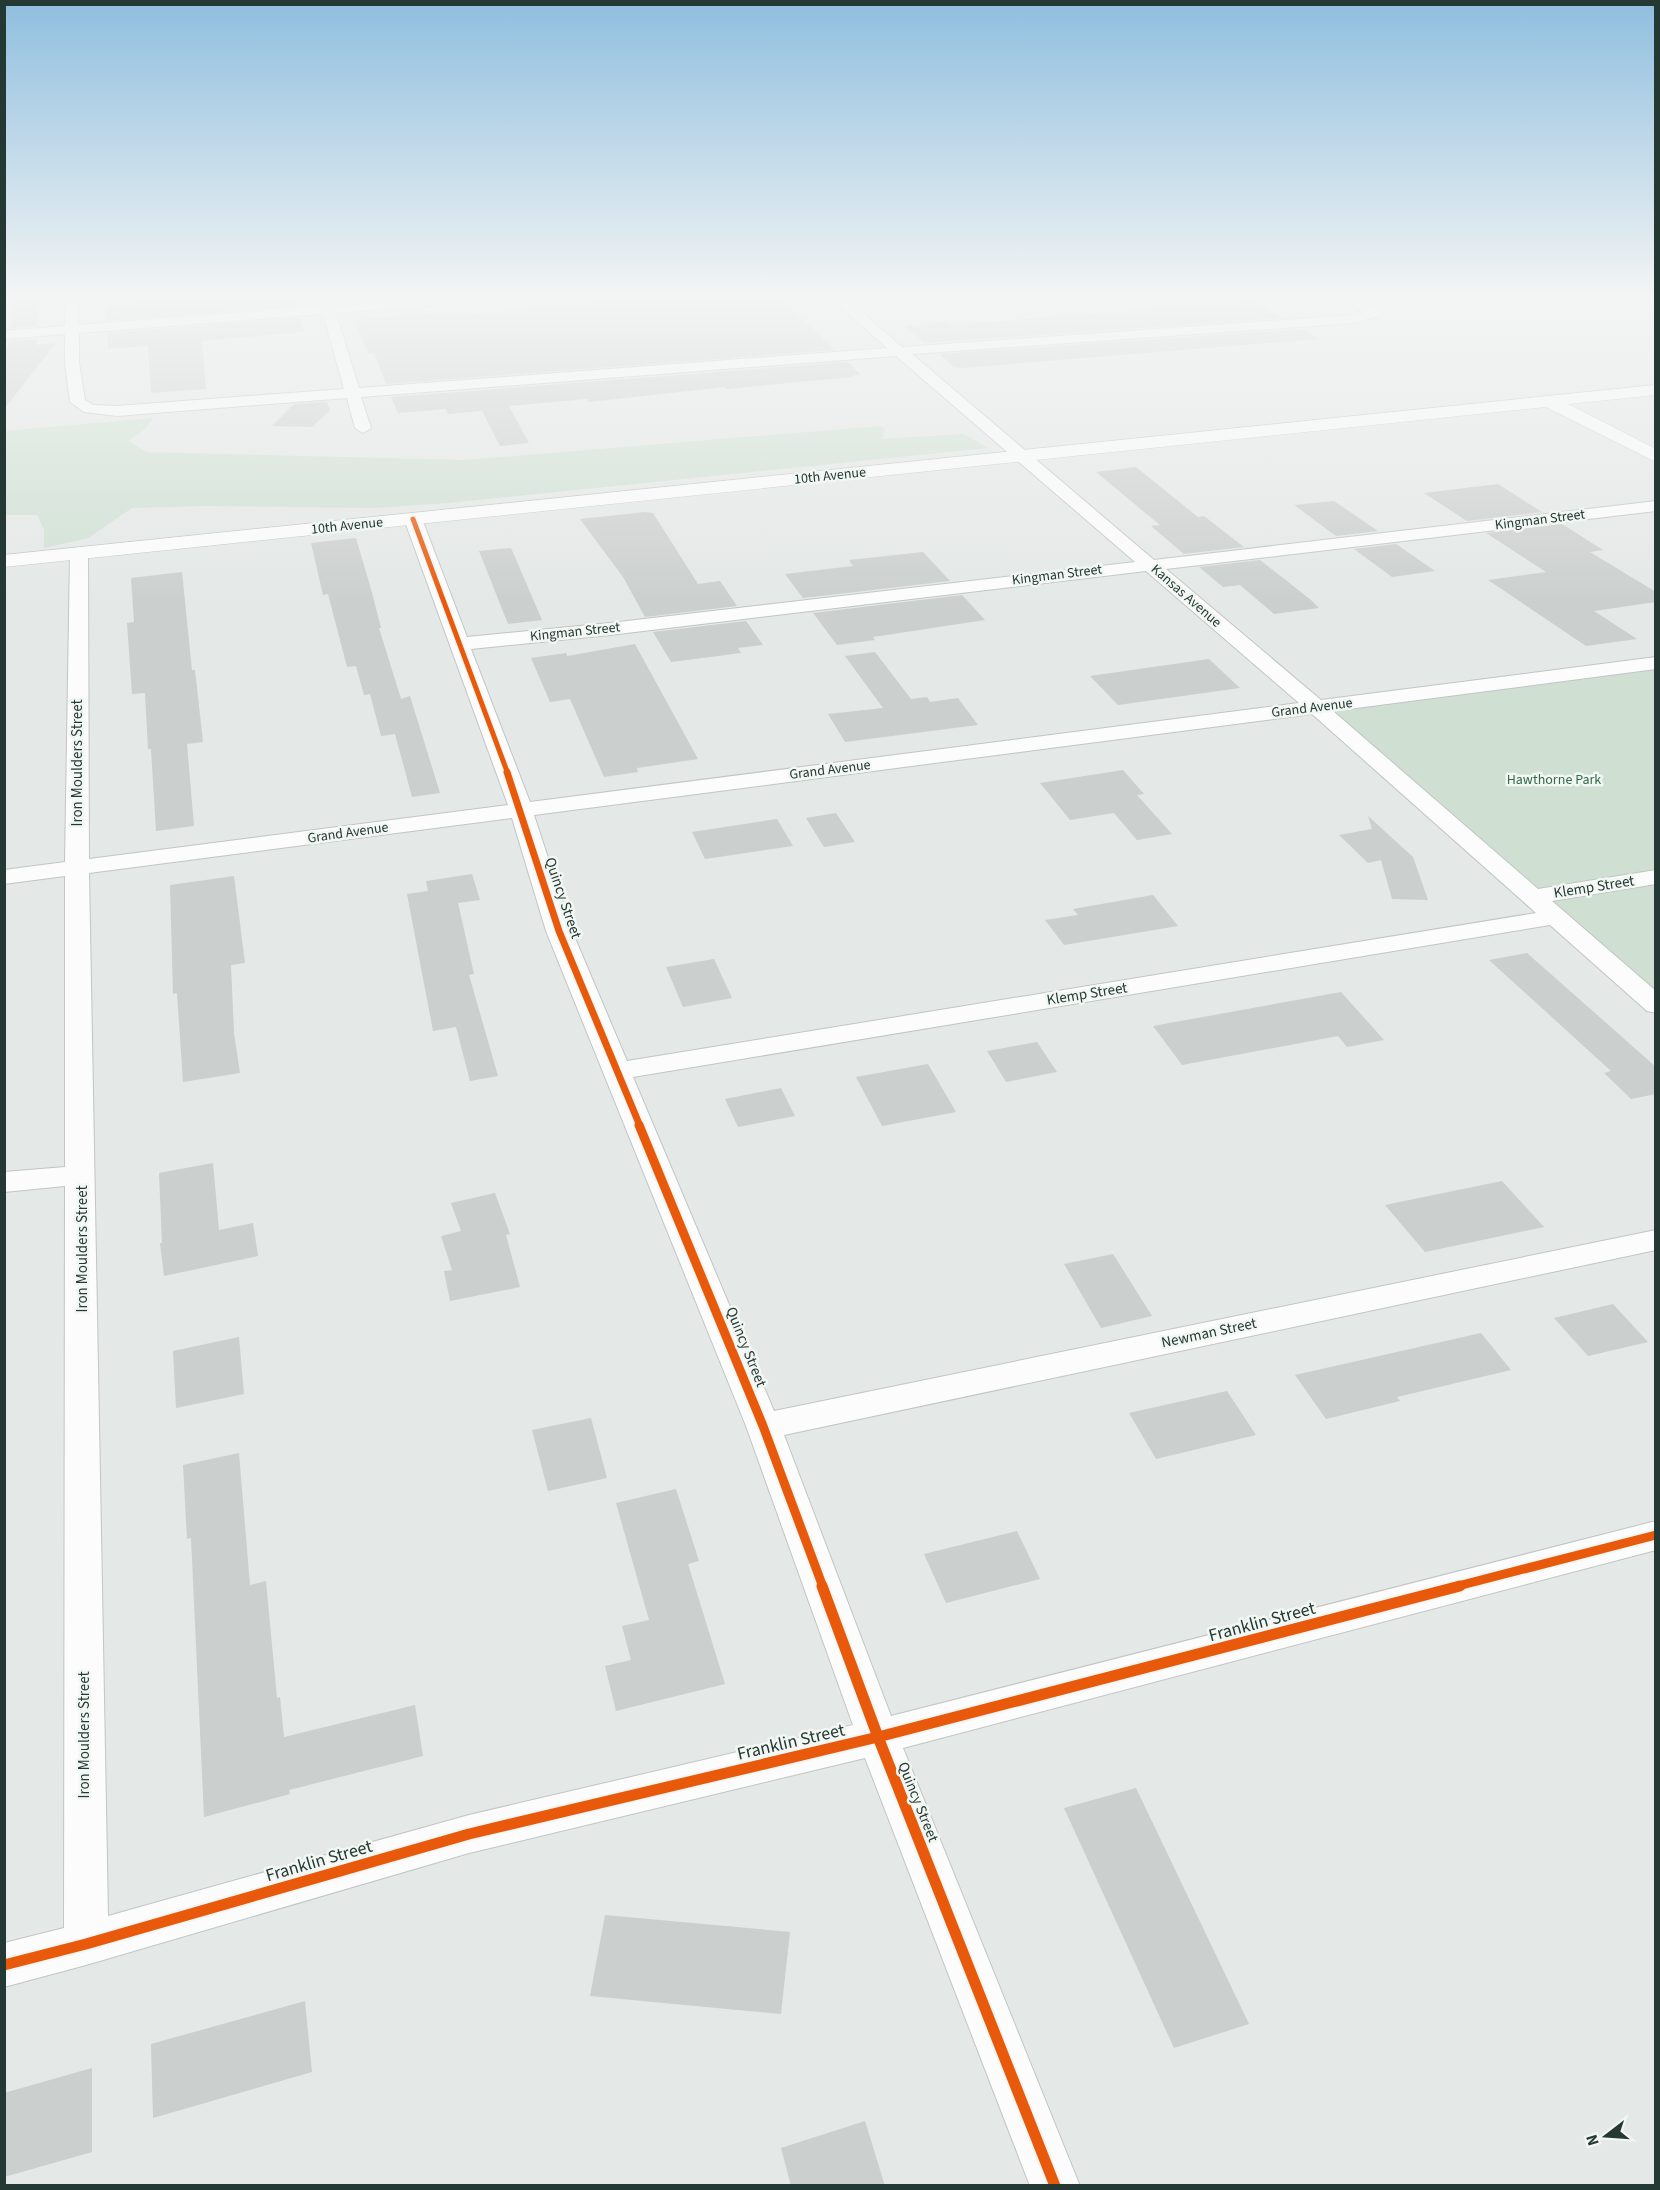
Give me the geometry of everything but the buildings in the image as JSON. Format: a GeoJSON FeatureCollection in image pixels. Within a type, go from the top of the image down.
{"type":"FeatureCollection","features":[{"type":"Feature","properties":{"kind":"street"},"geometry":{"type":"LineString","coordinates":[[78,400],[89,409],[145,410],[272,400]]}},
{"type":"Feature","properties":{"kind":"street"},"geometry":{"type":"LineString","coordinates":[[355,400],[363,428]]}},
{"type":"Feature","properties":{"kind":"street","name":"Kansas Avenue"},"geometry":{"type":"LineString","coordinates":[[957,400],[1317,708],[1555,917]]}},
{"type":"Feature","properties":{"kind":"street","name":"10th Avenue"},"geometry":{"type":"LineString","coordinates":[[4,561],[1556,400]]}},
{"type":"Feature","properties":{"kind":"street"},"geometry":{"type":"LineString","coordinates":[[1548,401],[1656,457]]}},
{"type":"Feature","properties":{"kind":"street","name":"Kingman Street"},"geometry":{"type":"LineString","coordinates":[[459,644],[610,629],[1656,506]]}},
{"type":"Feature","properties":{"kind":"street","name":"Quincy Street"},"geometry":{"type":"LineString","coordinates":[[413,519],[520,809],[559,931],[763,1426],[878,1737],[1055,2186]]}},
{"type":"Feature","properties":{"kind":"street","name":"Iron Moulders Street"},"geometry":{"type":"LineString","coordinates":[[79,554],[77,868],[86,1944]]}},
{"type":"Feature","properties":{"kind":"street","name":"Grand Avenue"},"geometry":{"type":"LineString","coordinates":[[4,877],[1656,663]]}},
{"type":"Feature","properties":{"kind":"street","name":"Klemp Street"},"geometry":{"type":"LineString","coordinates":[[1533,897],[1656,877]]}},
{"type":"Feature","properties":{"kind":"street"},"geometry":{"type":"LineString","coordinates":[[1555,917],[1656,1005]]}},
{"type":"Feature","properties":{"kind":"street","name":"Klemp Street"},"geometry":{"type":"LineString","coordinates":[[618,1071],[1555,917]]}},
{"type":"Feature","properties":{"kind":"street"},"geometry":{"type":"LineString","coordinates":[[4,1182],[81,1175]]}},
{"type":"Feature","properties":{"kind":"street","name":"Newman Street"},"geometry":{"type":"LineString","coordinates":[[763,1426],[1656,1240]]}},
{"type":"Feature","properties":{"kind":"street","name":"Franklin Street"},"geometry":{"type":"LineString","coordinates":[[4,1965],[86,1944],[470,1834],[878,1737],[1656,1535]]}},
{"type":"Feature","properties":{"kind":"green space"},"geometry":{"type":"Polygon","coordinates":[[[153,418],[145,429],[128,441],[147,452],[465,460],[882,426],[885,429],[882,439],[964,434],[988,448],[449,503],[374,508],[204,506],[132,508],[88,538],[44,548],[44,529],[37,515],[5,515],[5,431],[153,418]]]}},
{"type":"Feature","properties":{"kind":"green space","name":"Hawthorne Park"},"geometry":{"type":"Polygon","coordinates":[[[1655,663],[1655,1005],[1317,708],[1655,663]]]}},
{"type":"Feature","properties":{"kind":"cycle path"},"geometry":{"type":"LineString","coordinates":[[413,519],[521,809],[559,931],[763,1426],[878,1737],[1055,2186]]}},
{"type":"Feature","properties":{"kind":"cycle path"},"geometry":{"type":"LineString","coordinates":[[4,1965],[86,1944],[469,1834],[878,1737],[1656,1535]]}}]}
